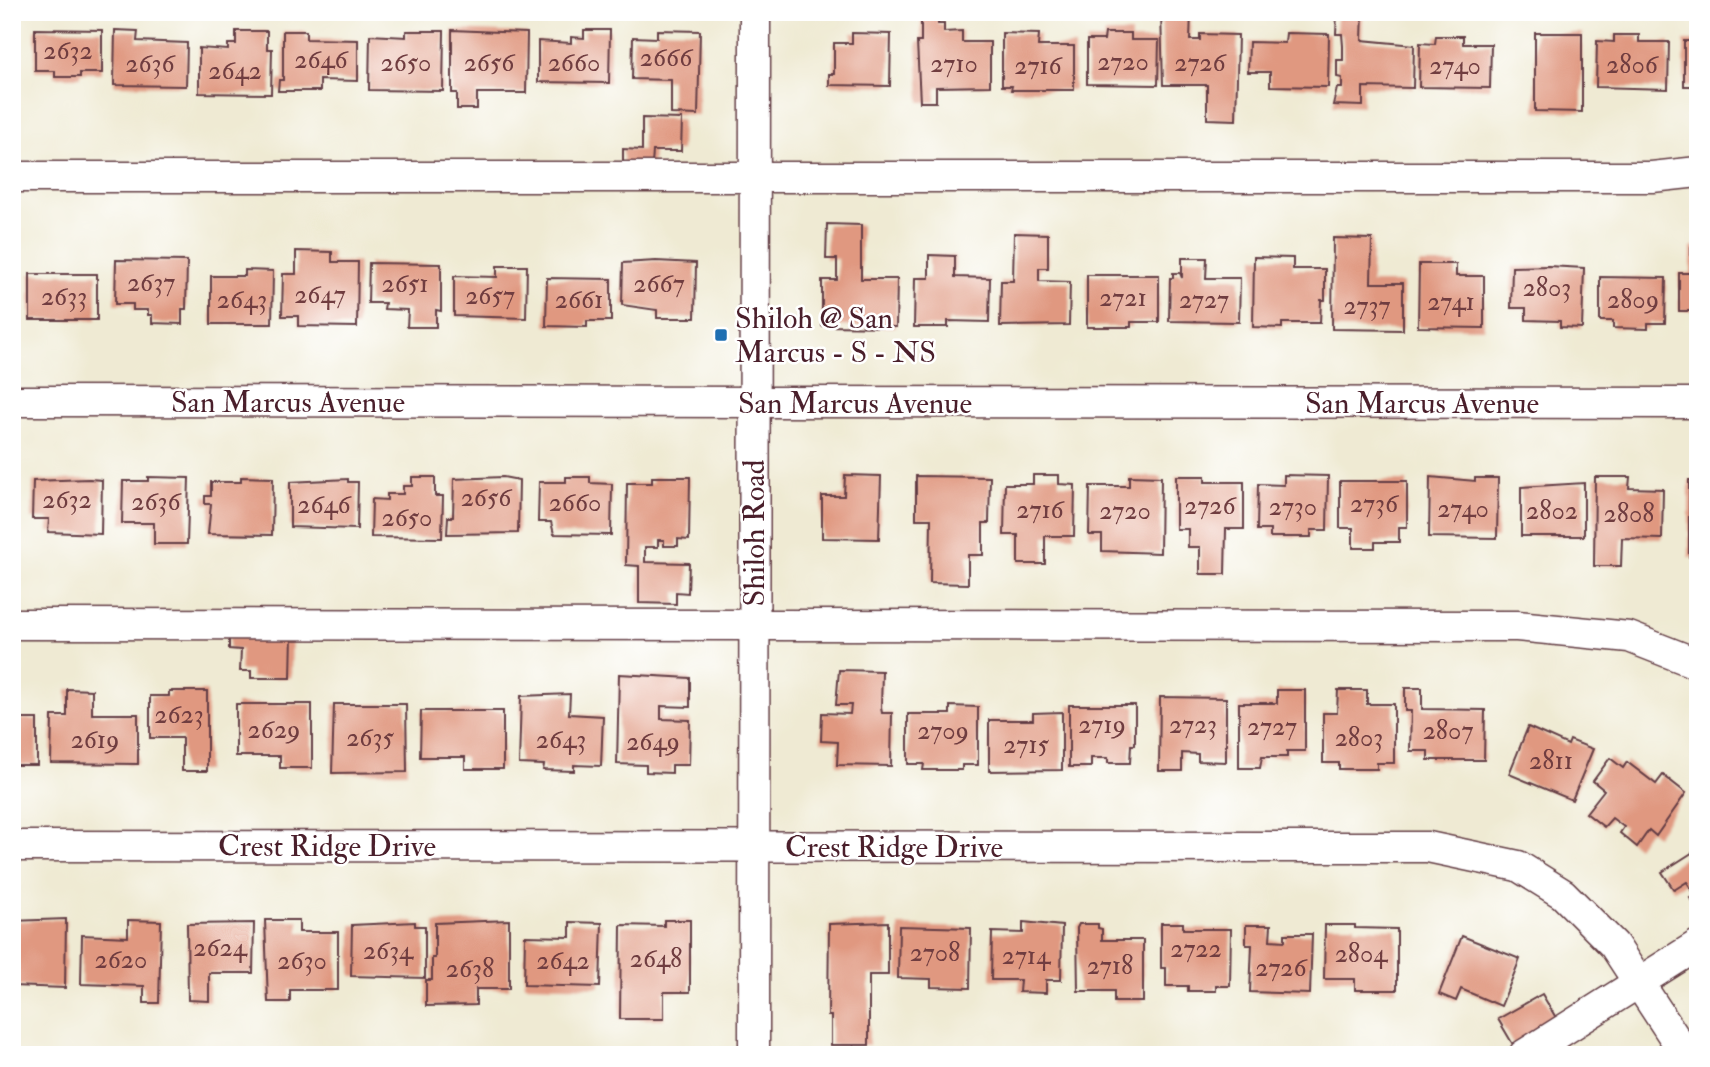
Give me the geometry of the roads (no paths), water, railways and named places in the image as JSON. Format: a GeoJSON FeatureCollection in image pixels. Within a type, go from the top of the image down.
{"type":"FeatureCollection","features":[{"type":"Feature","properties":{"kind":"street","name":"Shiloh Road"},"geometry":{"type":"LineString","coordinates":[[754,1055],[755,12]]}},
{"type":"Feature","properties":{"kind":"street"},"geometry":{"type":"LineString","coordinates":[[12,177],[1653,177],[1698,172]]}},
{"type":"Feature","properties":{"kind":"street","name":"San Marcus Avenue"},"geometry":{"type":"LineString","coordinates":[[12,401],[1698,403]]}},
{"type":"Feature","properties":{"kind":"street"},"geometry":{"type":"LineString","coordinates":[[12,624],[1517,626],[1629,637],[1698,664]]}},
{"type":"Feature","properties":{"kind":"street","name":"Crest Ridge Drive"},"geometry":{"type":"LineString","coordinates":[[12,846],[1428,847],[1518,866],[1563,894],[1614,945],[1686,1055]]}},
{"type":"Feature","properties":{"kind":"street"},"geometry":{"type":"LineString","coordinates":[[1524,1055],[1698,945]]}},
{"type":"Feature","properties":{"kind":"place","name":"Shiloh @ San Marcus - S - NS"},"geometry":{"type":"Point","coordinates":[721,335]}}]}
